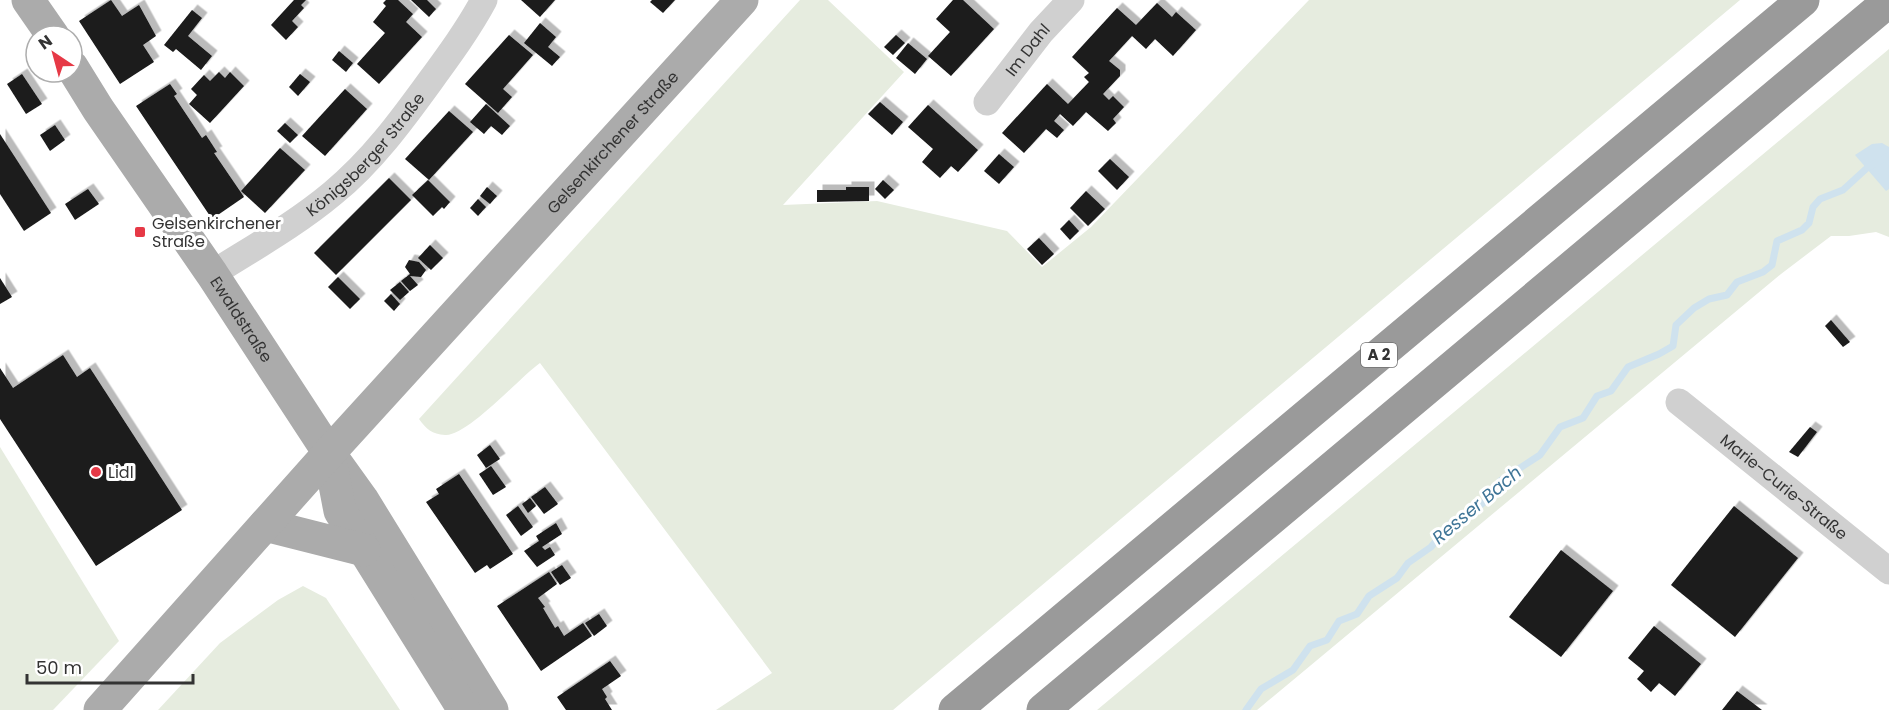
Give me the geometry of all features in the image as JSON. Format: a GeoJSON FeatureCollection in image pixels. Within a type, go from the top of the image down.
{"type":"FeatureCollection","features":[{"type":"Feature","properties":{"kind":"highway","name":"A 2"},"geometry":{"type":"LineString","coordinates":[[955,710],[1803,0]]}},
{"type":"Feature","properties":{"kind":"highway"},"geometry":{"type":"LineString","coordinates":[[1043,710],[1889,1]]}},
{"type":"Feature","properties":{"kind":"main road"},"geometry":{"type":"LineString","coordinates":[[28,0],[44,24]]}},
{"type":"Feature","properties":{"kind":"main road","name":"Gelsenkirchener Straße"},"geometry":{"type":"LineString","coordinates":[[100,710],[329,453],[742,0]]}},
{"type":"Feature","properties":{"kind":"main road","name":"Ewaldstraße"},"geometry":{"type":"LineString","coordinates":[[83,84],[362,499],[492,710]]}},
{"type":"Feature","properties":{"kind":"main road","name":"Ewaldstraße"},"geometry":{"type":"LineString","coordinates":[[329,453],[340,511],[464,710]]}},
{"type":"Feature","properties":{"kind":"main road"},"geometry":{"type":"LineString","coordinates":[[265,525],[363,550]]}},
{"type":"Feature","properties":{"kind":"street","name":"Königsberger Straße"},"geometry":{"type":"LineString","coordinates":[[212,274],[294,223],[335,191],[362,166],[414,103],[457,44],[484,0]]}},
{"type":"Feature","properties":{"kind":"street","name":"Im Dahl"},"geometry":{"type":"LineString","coordinates":[[987,102],[1041,32],[1071,0]]}},
{"type":"Feature","properties":{"kind":"street","name":"Marie-Curie-Straße"},"geometry":{"type":"LineString","coordinates":[[1678,402],[1889,571]]}},
{"type":"Feature","properties":{"kind":"shaded area"},"geometry":{"type":"Polygon","coordinates":[[[800,0],[828,0],[904,72],[783,205],[877,201],[1007,231],[1042,267],[1091,227],[1309,0],[1740,0],[893,710],[716,710],[772,673],[540,363],[479,417],[455,433],[445,435],[433,432],[419,419],[800,0]]]}},
{"type":"Feature","properties":{"kind":"shaded area"},"geometry":{"type":"Polygon","coordinates":[[[1889,49],[1889,237],[1876,232],[1831,236],[1781,274],[1257,710],[1097,710],[1889,49]]]}},
{"type":"Feature","properties":{"kind":"shaded area"},"geometry":{"type":"Polygon","coordinates":[[[0,447],[119,641],[53,710],[0,710],[0,447]]]}},
{"type":"Feature","properties":{"kind":"shaded area"},"geometry":{"type":"Polygon","coordinates":[[[303,586],[326,598],[400,710],[158,710],[220,643],[278,600],[303,586]]]}},
{"type":"Feature","properties":{"kind":"water"},"geometry":{"type":"Polygon","coordinates":[[[1882,143],[1889,147],[1889,189],[1886,191],[1855,155],[1872,144],[1882,143]]]}},
{"type":"Feature","properties":{"kind":"building"},"geometry":{"type":"Polygon","coordinates":[[[111,0],[122,16],[139,5],[156,36],[143,45],[154,62],[120,84],[84,29],[84,24],[79,21],[111,0]]]}},
{"type":"Feature","properties":{"kind":"building"},"geometry":{"type":"Polygon","coordinates":[[[294,0],[306,0],[301,5],[304,8],[292,21],[298,27],[286,40],[271,25],[294,0]]]}},
{"type":"Feature","properties":{"kind":"building"},"geometry":{"type":"Polygon","coordinates":[[[386,0],[398,0],[413,14],[406,22],[422,37],[379,84],[357,64],[385,33],[373,22],[386,6],[383,3],[386,0]]]}},
{"type":"Feature","properties":{"kind":"building"},"geometry":{"type":"Polygon","coordinates":[[[411,0],[427,0],[436,9],[429,17],[411,0]]]}},
{"type":"Feature","properties":{"kind":"building"},"geometry":{"type":"Polygon","coordinates":[[[521,0],[555,0],[540,17],[521,0]]]}},
{"type":"Feature","properties":{"kind":"building"},"geometry":{"type":"Polygon","coordinates":[[[652,0],[675,0],[663,13],[650,2],[652,0]]]}},
{"type":"Feature","properties":{"kind":"building"},"geometry":{"type":"Polygon","coordinates":[[[953,0],[963,0],[994,29],[951,76],[928,56],[950,32],[936,19],[953,0]]]}},
{"type":"Feature","properties":{"kind":"building"},"geometry":{"type":"Polygon","coordinates":[[[1157,3],[1172,17],[1176,12],[1196,30],[1173,56],[1155,39],[1146,49],[1132,36],[1109,61],[1120,70],[1120,76],[1103,94],[1109,100],[1113,96],[1124,107],[1113,119],[1116,123],[1108,131],[1086,112],[1073,126],[1060,114],[1054,121],[1064,130],[1057,138],[1046,129],[1024,153],[1002,133],[1047,84],[1068,104],[1089,82],[1084,77],[1089,73],[1072,57],[1117,8],[1136,25],[1157,3]]]}},
{"type":"Feature","properties":{"kind":"building"},"geometry":{"type":"Polygon","coordinates":[[[192,10],[202,18],[188,36],[212,56],[201,70],[176,49],[173,52],[164,45],[192,10]]]}},
{"type":"Feature","properties":{"kind":"building"},"geometry":{"type":"Polygon","coordinates":[[[540,23],[556,37],[548,47],[560,57],[552,66],[524,43],[540,23]]]}},
{"type":"Feature","properties":{"kind":"building"},"geometry":{"type":"Polygon","coordinates":[[[509,35],[533,55],[503,89],[512,97],[498,113],[465,84],[509,35]]]}},
{"type":"Feature","properties":{"kind":"building"},"geometry":{"type":"Polygon","coordinates":[[[896,35],[905,43],[893,55],[884,47],[896,35]]]}},
{"type":"Feature","properties":{"kind":"building"},"geometry":{"type":"Polygon","coordinates":[[[908,43],[927,59],[915,74],[896,58],[908,43]]]}},
{"type":"Feature","properties":{"kind":"building"},"geometry":{"type":"Polygon","coordinates":[[[339,51],[353,63],[346,72],[332,60],[339,51]]]}},
{"type":"Feature","properties":{"kind":"building"},"geometry":{"type":"Polygon","coordinates":[[[219,72],[225,78],[230,72],[244,86],[210,123],[189,104],[197,95],[191,89],[204,75],[210,81],[219,72]]]}},
{"type":"Feature","properties":{"kind":"building"},"geometry":{"type":"Polygon","coordinates":[[[22,74],[24,84],[29,84],[42,104],[26,114],[7,84],[22,74]]]}},
{"type":"Feature","properties":{"kind":"building"},"geometry":{"type":"Polygon","coordinates":[[[300,74],[310,82],[298,96],[289,87],[300,74]]]}},
{"type":"Feature","properties":{"kind":"building"},"geometry":{"type":"Polygon","coordinates":[[[170,84],[177,94],[174,96],[202,138],[206,135],[217,152],[214,153],[244,197],[212,219],[136,106],[170,84]]]}},
{"type":"Feature","properties":{"kind":"building"},"geometry":{"type":"Polygon","coordinates":[[[345,89],[367,109],[325,156],[302,136],[345,89]]]}},
{"type":"Feature","properties":{"kind":"building"},"geometry":{"type":"Polygon","coordinates":[[[880,102],[903,122],[892,135],[868,114],[880,102]]]}},
{"type":"Feature","properties":{"kind":"building"},"geometry":{"type":"Polygon","coordinates":[[[486,104],[510,126],[502,135],[491,126],[484,134],[470,122],[486,104]]]}},
{"type":"Feature","properties":{"kind":"building"},"geometry":{"type":"Polygon","coordinates":[[[928,105],[978,150],[958,172],[951,166],[940,178],[922,162],[933,149],[908,127],[928,105]]]}},
{"type":"Feature","properties":{"kind":"building"},"geometry":{"type":"Polygon","coordinates":[[[449,111],[473,132],[429,180],[405,159],[449,111]]]}},
{"type":"Feature","properties":{"kind":"building"},"geometry":{"type":"Polygon","coordinates":[[[285,123],[298,135],[290,143],[277,131],[285,123]]]}},
{"type":"Feature","properties":{"kind":"building"},"geometry":{"type":"Polygon","coordinates":[[[55,125],[65,140],[50,151],[40,135],[55,125]]]}},
{"type":"Feature","properties":{"kind":"building"},"geometry":{"type":"Polygon","coordinates":[[[0,134],[51,213],[24,231],[0,194],[0,134]]]}},
{"type":"Feature","properties":{"kind":"building"},"geometry":{"type":"Polygon","coordinates":[[[280,148],[305,170],[265,213],[241,191],[280,148]]]}},
{"type":"Feature","properties":{"kind":"building"},"geometry":{"type":"Polygon","coordinates":[[[999,154],[1014,167],[999,184],[984,171],[999,154]]]}},
{"type":"Feature","properties":{"kind":"building"},"geometry":{"type":"Polygon","coordinates":[[[1110,159],[1129,177],[1117,190],[1098,171],[1110,159]]]}},
{"type":"Feature","properties":{"kind":"building"},"geometry":{"type":"Polygon","coordinates":[[[389,178],[411,200],[336,275],[314,253],[389,178]]]}},
{"type":"Feature","properties":{"kind":"building"},"geometry":{"type":"Polygon","coordinates":[[[428,180],[450,202],[433,216],[412,195],[428,180]]]}},
{"type":"Feature","properties":{"kind":"building"},"geometry":{"type":"Polygon","coordinates":[[[883,180],[894,190],[885,199],[875,189],[883,180]]]}},
{"type":"Feature","properties":{"kind":"building"},"geometry":{"type":"Polygon","coordinates":[[[487,187],[497,196],[490,204],[480,196],[487,187]]]}},
{"type":"Feature","properties":{"kind":"building"},"geometry":{"type":"Polygon","coordinates":[[[846,187],[869,187],[869,201],[817,202],[817,190],[846,190],[846,187]]]}},
{"type":"Feature","properties":{"kind":"building"},"geometry":{"type":"Polygon","coordinates":[[[88,189],[99,204],[75,220],[65,204],[88,189]]]}},
{"type":"Feature","properties":{"kind":"building"},"geometry":{"type":"Polygon","coordinates":[[[1086,191],[1105,209],[1088,226],[1070,208],[1086,191]]]}},
{"type":"Feature","properties":{"kind":"building"},"geometry":{"type":"Polygon","coordinates":[[[478,199],[486,207],[478,216],[470,208],[478,199]]]}},
{"type":"Feature","properties":{"kind":"building"},"geometry":{"type":"Polygon","coordinates":[[[1069,220],[1079,231],[1070,240],[1060,229],[1069,220]]]}},
{"type":"Feature","properties":{"kind":"building"},"geometry":{"type":"Polygon","coordinates":[[[1039,238],[1054,254],[1042,265],[1027,249],[1039,238]]]}},
{"type":"Feature","properties":{"kind":"building"},"geometry":{"type":"Polygon","coordinates":[[[430,245],[443,258],[431,270],[418,258],[430,245]]]}},
{"type":"Feature","properties":{"kind":"building"},"geometry":{"type":"Polygon","coordinates":[[[409,260],[419,262],[426,270],[421,277],[410,276],[418,285],[410,291],[401,281],[410,274],[405,267],[409,260]]]}},
{"type":"Feature","properties":{"kind":"building"},"geometry":{"type":"Polygon","coordinates":[[[338,277],[360,299],[350,309],[328,287],[338,277]]]}},
{"type":"Feature","properties":{"kind":"building"},"geometry":{"type":"Polygon","coordinates":[[[0,278],[12,297],[0,304],[0,278]]]}},
{"type":"Feature","properties":{"kind":"building"},"geometry":{"type":"Polygon","coordinates":[[[400,282],[409,292],[400,300],[390,290],[400,282]]]}},
{"type":"Feature","properties":{"kind":"building"},"geometry":{"type":"Polygon","coordinates":[[[391,294],[400,304],[394,311],[384,301],[391,294]]]}},
{"type":"Feature","properties":{"kind":"building"},"geometry":{"type":"Polygon","coordinates":[[[1831,320],[1850,342],[1843,347],[1825,326],[1831,320]]]}},
{"type":"Feature","properties":{"kind":"building","name":"Lidl"},"geometry":{"type":"Polygon","coordinates":[[[63,355],[77,377],[90,368],[182,510],[96,566],[0,419],[0,368],[13,388],[63,355]]]}},
{"type":"Feature","properties":{"kind":"building"},"geometry":{"type":"Polygon","coordinates":[[[1810,427],[1817,432],[1798,457],[1789,452],[1810,427]]]}},
{"type":"Feature","properties":{"kind":"building"},"geometry":{"type":"Polygon","coordinates":[[[490,445],[500,459],[486,468],[477,455],[490,445]]]}},
{"type":"Feature","properties":{"kind":"building"},"geometry":{"type":"Polygon","coordinates":[[[491,466],[506,487],[493,495],[479,474],[491,466]]]}},
{"type":"Feature","properties":{"kind":"building"},"geometry":{"type":"Polygon","coordinates":[[[459,474],[513,554],[490,569],[487,565],[475,573],[426,502],[439,494],[436,489],[459,474]]]}},
{"type":"Feature","properties":{"kind":"building"},"geometry":{"type":"Polygon","coordinates":[[[545,487],[558,504],[544,514],[531,497],[545,487]]]}},
{"type":"Feature","properties":{"kind":"building"},"geometry":{"type":"Polygon","coordinates":[[[530,498],[536,506],[528,513],[522,504],[530,498]]]}},
{"type":"Feature","properties":{"kind":"building"},"geometry":{"type":"Polygon","coordinates":[[[518,506],[533,527],[521,536],[506,515],[518,506]]]}},
{"type":"Feature","properties":{"kind":"building"},"geometry":{"type":"Polygon","coordinates":[[[1734,506],[1798,558],[1735,637],[1671,585],[1734,506]]]}},
{"type":"Feature","properties":{"kind":"building"},"geometry":{"type":"Polygon","coordinates":[[[556,523],[562,534],[542,547],[545,550],[550,547],[555,555],[537,567],[524,551],[539,541],[536,536],[556,523]]]}},
{"type":"Feature","properties":{"kind":"building"},"geometry":{"type":"Polygon","coordinates":[[[1561,550],[1613,591],[1561,657],[1509,617],[1561,550]]]}},
{"type":"Feature","properties":{"kind":"building"},"geometry":{"type":"Polygon","coordinates":[[[562,565],[571,578],[560,585],[551,572],[562,565]]]}},
{"type":"Feature","properties":{"kind":"building"},"geometry":{"type":"Polygon","coordinates":[[[549,572],[557,584],[538,598],[555,628],[558,626],[564,636],[583,623],[592,636],[541,671],[497,606],[549,572]]]}},
{"type":"Feature","properties":{"kind":"building"},"geometry":{"type":"Polygon","coordinates":[[[599,614],[607,626],[594,636],[585,623],[599,614]]]}},
{"type":"Feature","properties":{"kind":"building"},"geometry":{"type":"Polygon","coordinates":[[[1654,626],[1701,664],[1675,696],[1659,683],[1651,692],[1637,679],[1644,671],[1628,658],[1654,626]]]}},
{"type":"Feature","properties":{"kind":"building"},"geometry":{"type":"Polygon","coordinates":[[[610,661],[621,676],[602,689],[612,710],[566,710],[557,697],[610,661]]]}},
{"type":"Feature","properties":{"kind":"building"},"geometry":{"type":"Polygon","coordinates":[[[1737,691],[1762,710],[1722,710],[1737,691]]]}},
{"type":"Feature","properties":{"kind":"waterway","name":"Resser Bach"},"geometry":{"type":"LineString","coordinates":[[1246,710],[1261,689],[1293,670],[1310,646],[1327,640],[1339,621],[1357,614],[1369,596],[1397,578],[1408,563],[1431,547],[1452,522],[1474,510],[1487,500],[1500,481],[1540,455],[1560,427],[1583,418],[1597,396],[1611,391],[1628,367],[1673,346],[1676,325],[1694,308],[1709,299],[1727,295],[1737,282],[1763,272],[1772,265],[1777,241],[1802,230],[1809,223],[1813,207],[1820,199],[1843,190],[1867,168],[1889,156]]}},
{"type":"Feature","properties":{"kind":"place","name":"Gelsenkirchener Straße"},"geometry":{"type":"Point","coordinates":[140,232]}},
{"type":"Feature","properties":{"kind":"place","name":"Lidl"},"geometry":{"type":"Point","coordinates":[96,472]}}]}
